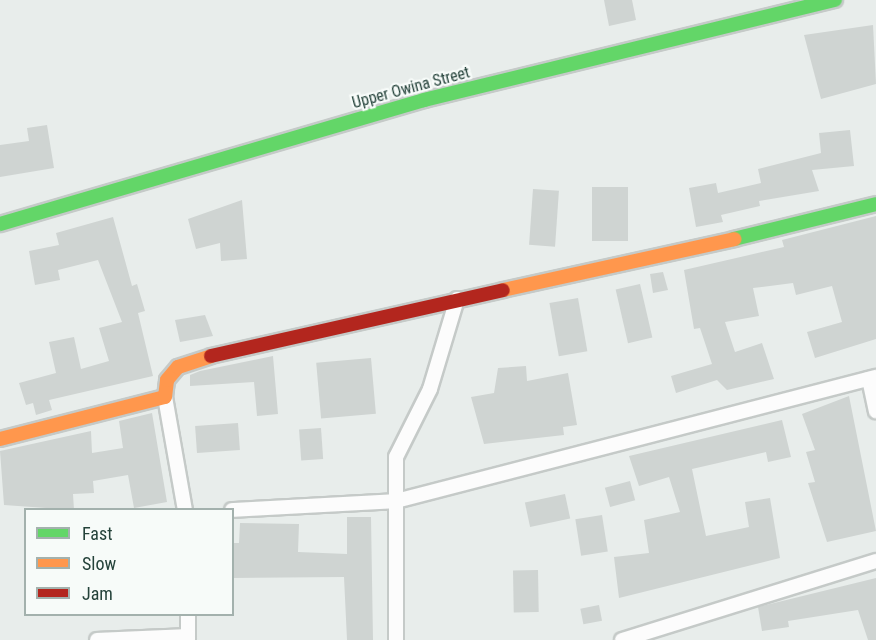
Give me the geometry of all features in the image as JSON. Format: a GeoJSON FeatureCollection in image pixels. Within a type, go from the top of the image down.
{"type":"FeatureCollection","features":[{"type":"Feature","properties":{"kind":"street","name":"Upper Owina Street"},"geometry":{"type":"LineString","coordinates":[[0,224],[424,100],[835,0]]}},
{"type":"Feature","properties":{"kind":"street"},"geometry":{"type":"LineString","coordinates":[[185,508],[165,397],[166,380],[178,367],[196,360],[458,298],[586,275],[876,204]]}},
{"type":"Feature","properties":{"kind":"street"},"geometry":{"type":"LineString","coordinates":[[396,640],[396,457],[430,389],[458,298]]}},
{"type":"Feature","properties":{"kind":"street"},"geometry":{"type":"LineString","coordinates":[[234,510],[396,501],[872,378],[876,411]]}},
{"type":"Feature","properties":{"kind":"street"},"geometry":{"type":"LineString","coordinates":[[0,439],[165,397]]}},
{"type":"Feature","properties":{"kind":"street"},"geometry":{"type":"LineString","coordinates":[[622,640],[876,561]]}},
{"type":"Feature","properties":{"kind":"street"},"geometry":{"type":"LineString","coordinates":[[97,640],[188,638],[188,616]]}},
{"type":"Feature","properties":{"kind":"building"},"geometry":{"type":"Polygon","coordinates":[[[604,0],[632,0],[636,20],[609,26],[604,0]]]}},
{"type":"Feature","properties":{"kind":"building"},"geometry":{"type":"Polygon","coordinates":[[[873,25],[876,84],[821,99],[804,35],[873,25]]]}},
{"type":"Feature","properties":{"kind":"building"},"geometry":{"type":"Polygon","coordinates":[[[47,125],[54,168],[0,177],[0,145],[29,141],[27,128],[47,125]]]}},
{"type":"Feature","properties":{"kind":"building"},"geometry":{"type":"Polygon","coordinates":[[[850,130],[854,166],[812,170],[819,191],[759,201],[760,206],[721,215],[723,222],[696,227],[689,188],[716,183],[718,193],[761,183],[758,169],[821,153],[819,133],[850,130]]]}},
{"type":"Feature","properties":{"kind":"building"},"geometry":{"type":"Polygon","coordinates":[[[592,187],[628,187],[628,241],[592,241],[592,187]]]}},
{"type":"Feature","properties":{"kind":"building"},"geometry":{"type":"Polygon","coordinates":[[[533,189],[559,191],[555,247],[529,245],[533,189]]]}},
{"type":"Feature","properties":{"kind":"building"},"geometry":{"type":"Polygon","coordinates":[[[242,200],[247,259],[221,261],[220,243],[196,249],[188,219],[242,200]]]}},
{"type":"Feature","properties":{"kind":"building"},"geometry":{"type":"Polygon","coordinates":[[[876,216],[876,339],[815,358],[807,332],[842,322],[832,286],[796,295],[793,283],[753,288],[759,316],[725,322],[735,352],[762,343],[774,379],[727,390],[717,380],[676,393],[671,376],[712,364],[700,328],[694,329],[684,270],[784,247],[782,240],[876,216]]]}},
{"type":"Feature","properties":{"kind":"building"},"geometry":{"type":"Polygon","coordinates":[[[113,217],[132,286],[137,284],[145,311],[138,313],[153,376],[49,400],[52,410],[36,415],[33,403],[26,405],[19,383],[56,373],[49,342],[74,337],[81,369],[109,361],[99,328],[122,322],[98,260],[58,270],[60,280],[35,285],[29,251],[59,245],[56,233],[113,217]]]}},
{"type":"Feature","properties":{"kind":"building"},"geometry":{"type":"Polygon","coordinates":[[[663,272],[668,290],[653,293],[650,274],[663,272]]]}},
{"type":"Feature","properties":{"kind":"building"},"geometry":{"type":"Polygon","coordinates":[[[640,284],[652,338],[628,343],[616,290],[640,284]]]}},
{"type":"Feature","properties":{"kind":"building"},"geometry":{"type":"Polygon","coordinates":[[[578,298],[587,351],[559,356],[549,303],[578,298]]]}},
{"type":"Feature","properties":{"kind":"building"},"geometry":{"type":"Polygon","coordinates":[[[205,315],[213,336],[180,342],[175,320],[205,315]]]}},
{"type":"Feature","properties":{"kind":"building"},"geometry":{"type":"Polygon","coordinates":[[[273,356],[278,414],[257,416],[254,382],[190,386],[190,375],[200,371],[273,356]]]}},
{"type":"Feature","properties":{"kind":"building"},"geometry":{"type":"Polygon","coordinates":[[[371,358],[376,414],[321,419],[316,363],[371,358]]]}},
{"type":"Feature","properties":{"kind":"building"},"geometry":{"type":"Polygon","coordinates":[[[526,366],[527,381],[568,373],[577,425],[563,427],[564,435],[484,444],[471,397],[494,393],[498,368],[526,366]]]}},
{"type":"Feature","properties":{"kind":"building"},"geometry":{"type":"Polygon","coordinates":[[[849,396],[876,531],[827,542],[808,483],[815,482],[806,452],[815,450],[802,414],[849,396]]]}},
{"type":"Feature","properties":{"kind":"building"},"geometry":{"type":"Polygon","coordinates":[[[152,413],[167,502],[134,508],[128,475],[93,481],[94,493],[73,494],[74,508],[4,505],[0,451],[91,431],[92,453],[123,448],[119,421],[152,413]]]}},
{"type":"Feature","properties":{"kind":"building"},"geometry":{"type":"Polygon","coordinates":[[[782,420],[791,457],[768,462],[766,452],[692,469],[706,536],[749,527],[745,502],[770,498],[780,558],[619,598],[614,557],[649,553],[644,520],[680,512],[669,477],[639,486],[629,456],[782,420]]]}},
{"type":"Feature","properties":{"kind":"building"},"geometry":{"type":"Polygon","coordinates":[[[238,423],[240,450],[197,453],[195,426],[238,423]]]}},
{"type":"Feature","properties":{"kind":"building"},"geometry":{"type":"Polygon","coordinates":[[[321,428],[323,459],[301,460],[299,430],[321,428]]]}},
{"type":"Feature","properties":{"kind":"building"},"geometry":{"type":"Polygon","coordinates":[[[630,481],[635,500],[610,507],[605,488],[630,481]]]}},
{"type":"Feature","properties":{"kind":"building"},"geometry":{"type":"Polygon","coordinates":[[[565,494],[570,518],[530,527],[525,503],[565,494]]]}},
{"type":"Feature","properties":{"kind":"building"},"geometry":{"type":"Polygon","coordinates":[[[602,515],[608,552],[581,556],[575,519],[602,515]]]}},
{"type":"Feature","properties":{"kind":"building"},"geometry":{"type":"Polygon","coordinates":[[[347,517],[371,517],[373,640],[347,640],[344,577],[234,578],[234,543],[239,543],[240,523],[299,524],[298,552],[347,554],[347,517]]]}},
{"type":"Feature","properties":{"kind":"building"},"geometry":{"type":"Polygon","coordinates":[[[513,570],[538,570],[539,612],[514,612],[513,570]]]}},
{"type":"Feature","properties":{"kind":"building"},"geometry":{"type":"Polygon","coordinates":[[[876,578],[876,640],[868,640],[858,610],[788,621],[789,627],[762,631],[758,607],[876,578]]]}},
{"type":"Feature","properties":{"kind":"building"},"geometry":{"type":"Polygon","coordinates":[[[599,605],[602,621],[583,624],[580,609],[599,605]]]}},
{"type":"Feature","properties":{"kind":"traffic: fast"},"geometry":{"type":"LineString","coordinates":[[0,224],[424,100],[835,0]]}},
{"type":"Feature","properties":{"kind":"traffic: fast"},"geometry":{"type":"LineString","coordinates":[[734,239],[876,204]]}},
{"type":"Feature","properties":{"kind":"traffic: slow"},"geometry":{"type":"LineString","coordinates":[[503,290],[734,239]]}},
{"type":"Feature","properties":{"kind":"traffic: slow"},"geometry":{"type":"LineString","coordinates":[[0,439],[165,397],[167,380],[178,367],[211,356]]}},
{"type":"Feature","properties":{"kind":"traffic: jam"},"geometry":{"type":"LineString","coordinates":[[211,356],[503,290]]}}]}
